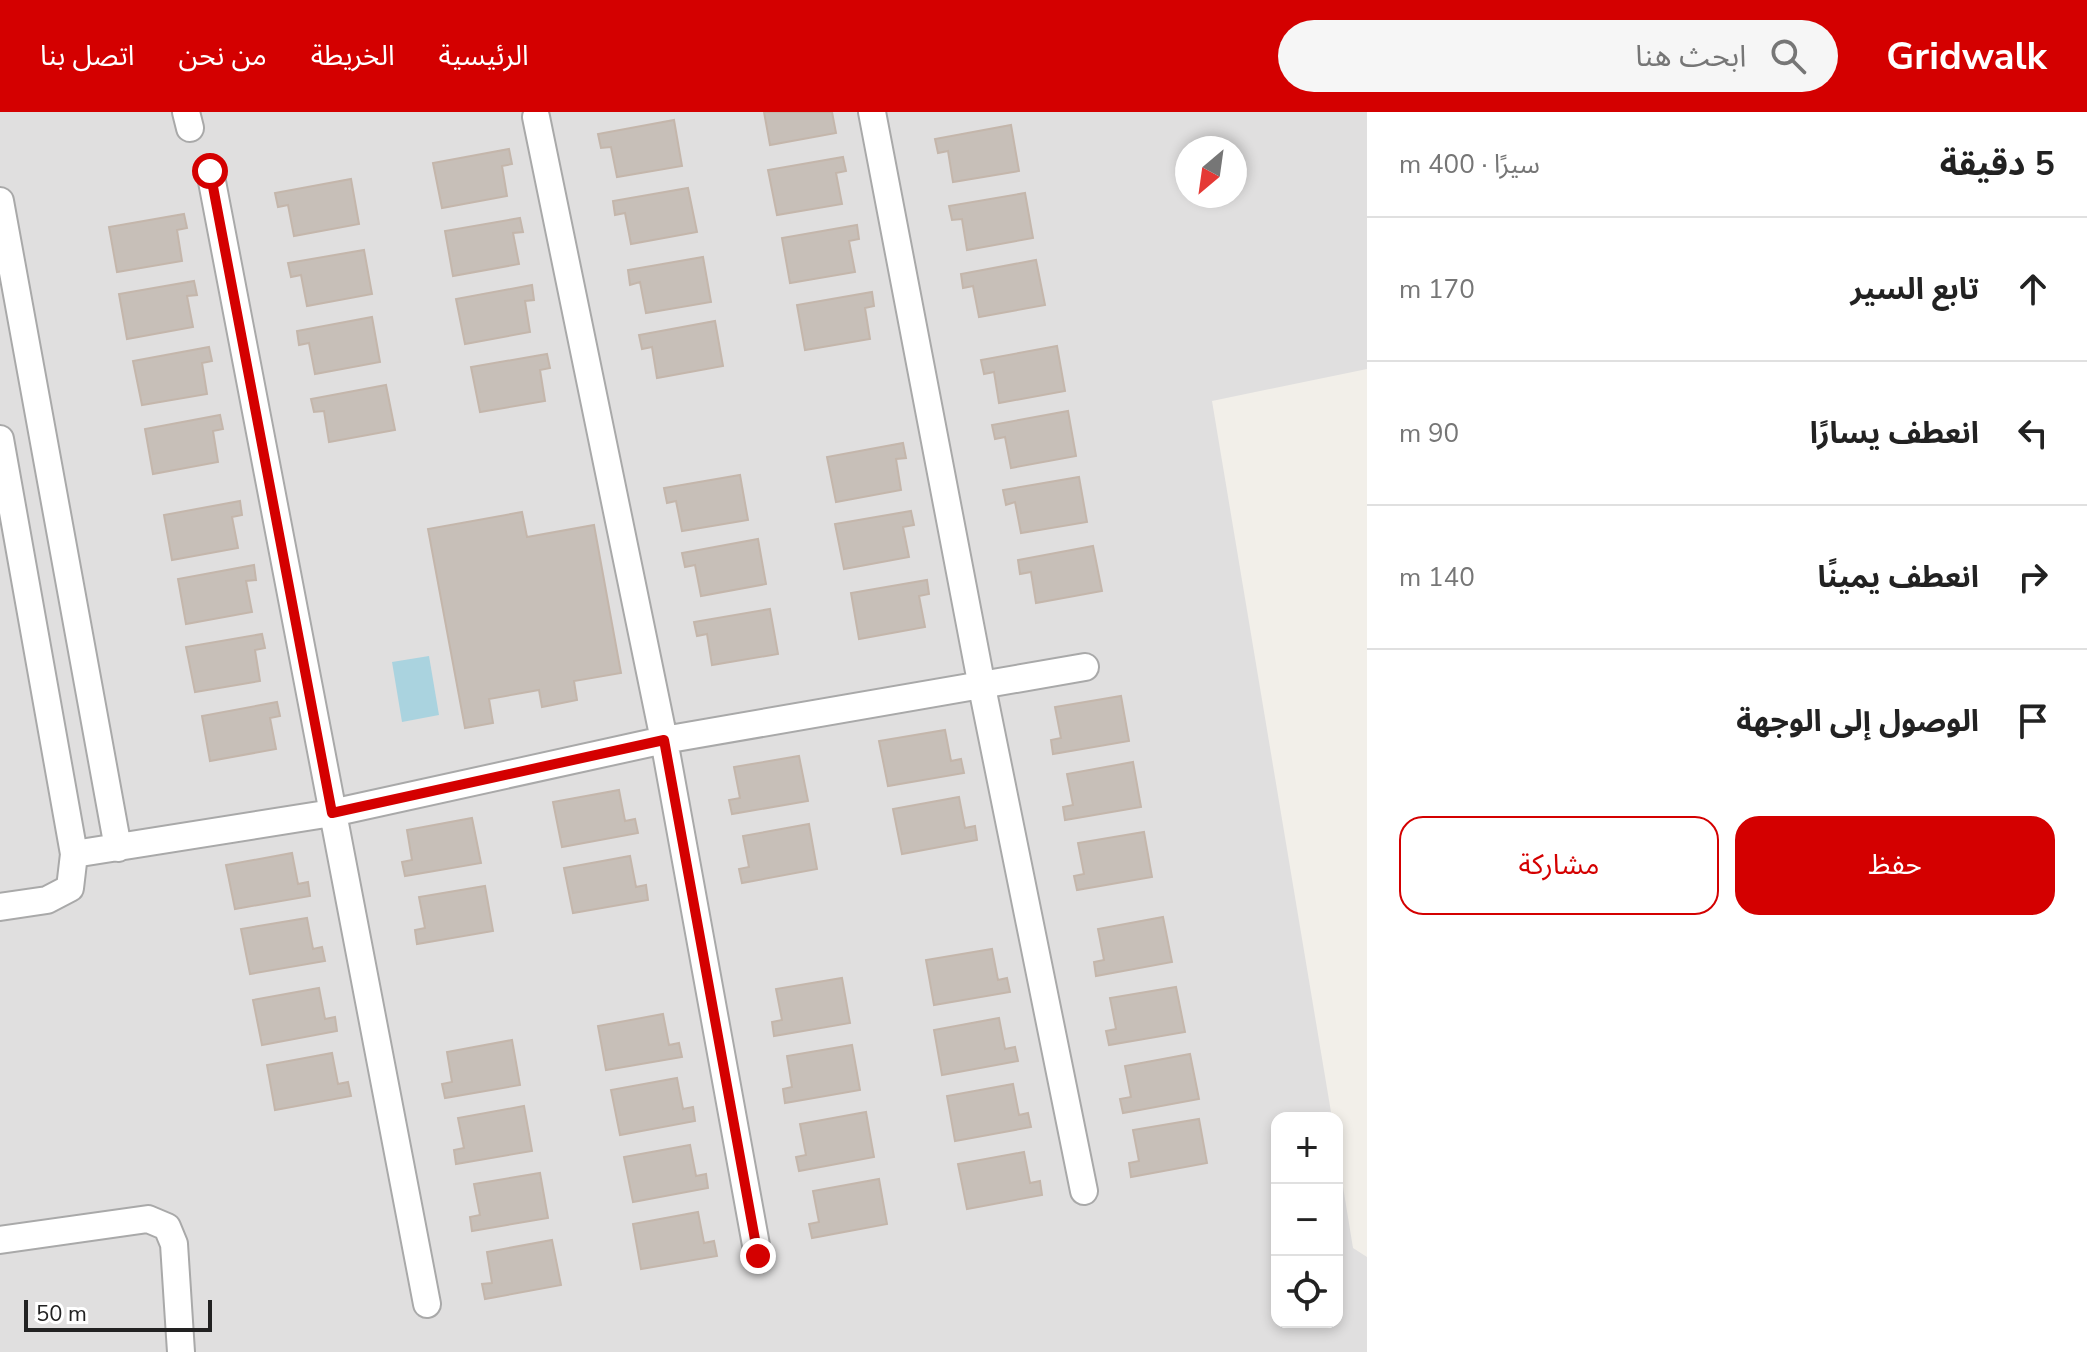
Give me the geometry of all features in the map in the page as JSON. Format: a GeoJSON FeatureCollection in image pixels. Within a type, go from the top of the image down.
{"type":"FeatureCollection","features":[{"type":"Feature","properties":{"kind":"street"},"geometry":{"type":"LineString","coordinates":[[872,112],[982,687],[1084,1191]]}},
{"type":"Feature","properties":{"kind":"street"},"geometry":{"type":"LineString","coordinates":[[536,117],[664,740],[758,1256]]}},
{"type":"Feature","properties":{"kind":"street"},"geometry":{"type":"LineString","coordinates":[[210,171],[427,1304]]}},
{"type":"Feature","properties":{"kind":"street"},"geometry":{"type":"LineString","coordinates":[[0,201],[12,319],[118,848]]}},
{"type":"Feature","properties":{"kind":"street"},"geometry":{"type":"LineString","coordinates":[[0,439],[74,854],[70,888],[47,900],[0,907]]}},
{"type":"Feature","properties":{"kind":"street"},"geometry":{"type":"LineString","coordinates":[[74,854],[332,813],[664,740],[1085,667]]}},
{"type":"Feature","properties":{"kind":"street"},"geometry":{"type":"LineString","coordinates":[[0,1240],[148,1219],[167,1227],[174,1244],[181,1352]]}},
{"type":"Feature","properties":{"kind":"shaded area"},"geometry":{"type":"Polygon","coordinates":[[[0,112],[1367,112],[1367,369],[1212,401],[1331,1112],[1271,1112],[1271,1328],[1343,1328],[1343,1187],[1353,1248],[1367,1257],[1367,1352],[0,1352],[0,112]]]}},
{"type":"Feature","properties":{"kind":"water"},"geometry":{"type":"Polygon","coordinates":[[[429,656],[439,715],[402,722],[392,662],[429,656]]]}},
{"type":"Feature","properties":{"kind":"building"},"geometry":{"type":"Polygon","coordinates":[[[764,112],[832,112],[836,133],[770,145],[764,112]]]}},
{"type":"Feature","properties":{"kind":"building"},"geometry":{"type":"Polygon","coordinates":[[[674,120],[682,166],[617,177],[611,147],[601,148],[598,134],[674,120]]]}},
{"type":"Feature","properties":{"kind":"building"},"geometry":{"type":"Polygon","coordinates":[[[1011,125],[1019,171],[953,182],[948,151],[938,153],[935,139],[1011,125]]]}},
{"type":"Feature","properties":{"kind":"building"},"geometry":{"type":"Polygon","coordinates":[[[509,149],[512,164],[502,166],[507,196],[442,208],[433,163],[509,149]]]}},
{"type":"Feature","properties":{"kind":"building"},"geometry":{"type":"Polygon","coordinates":[[[843,157],[846,171],[836,173],[842,204],[777,215],[768,170],[843,157]]]}},
{"type":"Feature","properties":{"kind":"building"},"geometry":{"type":"Polygon","coordinates":[[[351,179],[359,224],[294,236],[288,205],[278,207],[275,193],[351,179]]]}},
{"type":"Feature","properties":{"kind":"building"},"geometry":{"type":"Polygon","coordinates":[[[688,188],[697,232],[631,244],[625,213],[615,215],[613,201],[688,188]]]}},
{"type":"Feature","properties":{"kind":"building"},"geometry":{"type":"Polygon","coordinates":[[[1025,193],[1033,238],[967,250],[962,219],[952,220],[949,206],[1025,193]]]}},
{"type":"Feature","properties":{"kind":"building"},"geometry":{"type":"Polygon","coordinates":[[[184,214],[187,228],[177,230],[182,261],[117,272],[109,227],[184,214]]]}},
{"type":"Feature","properties":{"kind":"building"},"geometry":{"type":"Polygon","coordinates":[[[520,218],[523,232],[513,233],[519,264],[453,276],[445,231],[520,218]]]}},
{"type":"Feature","properties":{"kind":"building"},"geometry":{"type":"Polygon","coordinates":[[[857,225],[859,239],[849,241],[855,272],[790,283],[782,238],[857,225]]]}},
{"type":"Feature","properties":{"kind":"building"},"geometry":{"type":"Polygon","coordinates":[[[364,250],[372,294],[307,306],[301,275],[291,277],[288,263],[364,250]]]}},
{"type":"Feature","properties":{"kind":"building"},"geometry":{"type":"Polygon","coordinates":[[[703,257],[711,302],[646,313],[640,282],[630,285],[628,270],[703,257]]]}},
{"type":"Feature","properties":{"kind":"building"},"geometry":{"type":"Polygon","coordinates":[[[1036,260],[1045,305],[979,317],[973,286],[963,288],[961,274],[1036,260]]]}},
{"type":"Feature","properties":{"kind":"building"},"geometry":{"type":"Polygon","coordinates":[[[194,281],[197,295],[187,296],[193,327],[127,339],[119,294],[194,281]]]}},
{"type":"Feature","properties":{"kind":"building"},"geometry":{"type":"Polygon","coordinates":[[[532,285],[534,300],[525,301],[530,332],[465,344],[456,299],[532,285]]]}},
{"type":"Feature","properties":{"kind":"building"},"geometry":{"type":"Polygon","coordinates":[[[872,292],[874,306],[865,308],[870,339],[805,350],[797,305],[872,292]]]}},
{"type":"Feature","properties":{"kind":"building"},"geometry":{"type":"Polygon","coordinates":[[[372,317],[380,362],[315,374],[309,343],[299,345],[297,331],[372,317]]]}},
{"type":"Feature","properties":{"kind":"building"},"geometry":{"type":"Polygon","coordinates":[[[715,321],[723,366],[657,378],[652,347],[642,349],[639,335],[715,321]]]}},
{"type":"Feature","properties":{"kind":"building"},"geometry":{"type":"Polygon","coordinates":[[[1057,346],[1065,391],[999,403],[994,372],[984,374],[981,360],[1057,346]]]}},
{"type":"Feature","properties":{"kind":"building"},"geometry":{"type":"Polygon","coordinates":[[[209,347],[212,361],[202,363],[207,394],[142,405],[133,361],[209,347]]]}},
{"type":"Feature","properties":{"kind":"building"},"geometry":{"type":"Polygon","coordinates":[[[547,354],[550,368],[540,370],[545,401],[480,412],[471,367],[547,354]]]}},
{"type":"Feature","properties":{"kind":"building"},"geometry":{"type":"Polygon","coordinates":[[[386,385],[395,430],[329,442],[324,411],[314,412],[311,399],[386,385]]]}},
{"type":"Feature","properties":{"kind":"building"},"geometry":{"type":"Polygon","coordinates":[[[1068,411],[1076,456],[1011,468],[1005,437],[995,439],[992,425],[1068,411]]]}},
{"type":"Feature","properties":{"kind":"building"},"geometry":{"type":"Polygon","coordinates":[[[220,415],[223,429],[213,431],[218,462],[153,474],[145,429],[220,415]]]}},
{"type":"Feature","properties":{"kind":"building"},"geometry":{"type":"Polygon","coordinates":[[[903,443],[906,458],[896,459],[901,490],[836,502],[827,457],[903,443]]]}},
{"type":"Feature","properties":{"kind":"building"},"geometry":{"type":"Polygon","coordinates":[[[740,475],[748,520],[682,531],[676,501],[667,503],[664,488],[740,475]]]}},
{"type":"Feature","properties":{"kind":"building"},"geometry":{"type":"Polygon","coordinates":[[[1079,477],[1087,522],[1021,533],[1015,502],[1006,505],[1003,490],[1079,477]]]}},
{"type":"Feature","properties":{"kind":"building"},"geometry":{"type":"Polygon","coordinates":[[[240,501],[242,515],[232,517],[238,548],[172,560],[164,515],[240,501]]]}},
{"type":"Feature","properties":{"kind":"building"},"geometry":{"type":"Polygon","coordinates":[[[911,511],[914,525],[903,527],[909,557],[844,569],[835,524],[911,511]]]}},
{"type":"Feature","properties":{"kind":"building"},"geometry":{"type":"Polygon","coordinates":[[[522,512],[527,537],[594,525],[621,673],[574,681],[577,700],[542,707],[539,690],[489,699],[493,723],[465,728],[428,529],[522,512]]]}},
{"type":"Feature","properties":{"kind":"building"},"geometry":{"type":"Polygon","coordinates":[[[758,539],[766,584],[701,596],[695,565],[685,567],[682,553],[758,539]]]}},
{"type":"Feature","properties":{"kind":"building"},"geometry":{"type":"Polygon","coordinates":[[[1093,546],[1102,591],[1036,603],[1031,572],[1020,574],[1018,560],[1093,546]]]}},
{"type":"Feature","properties":{"kind":"building"},"geometry":{"type":"Polygon","coordinates":[[[254,565],[256,580],[246,581],[252,612],[186,624],[178,579],[254,565]]]}},
{"type":"Feature","properties":{"kind":"building"},"geometry":{"type":"Polygon","coordinates":[[[927,580],[929,594],[919,596],[925,627],[859,639],[851,593],[927,580]]]}},
{"type":"Feature","properties":{"kind":"building"},"geometry":{"type":"Polygon","coordinates":[[[770,609],[778,654],[712,665],[707,634],[697,636],[694,622],[770,609]]]}},
{"type":"Feature","properties":{"kind":"building"},"geometry":{"type":"Polygon","coordinates":[[[262,634],[265,648],[255,650],[260,681],[195,692],[186,647],[262,634]]]}},
{"type":"Feature","properties":{"kind":"building"},"geometry":{"type":"Polygon","coordinates":[[[1121,696],[1129,741],[1053,754],[1051,740],[1061,738],[1055,707],[1121,696]]]}},
{"type":"Feature","properties":{"kind":"building"},"geometry":{"type":"Polygon","coordinates":[[[277,702],[280,716],[270,718],[276,749],[210,761],[202,716],[277,702]]]}},
{"type":"Feature","properties":{"kind":"building"},"geometry":{"type":"Polygon","coordinates":[[[945,730],[951,761],[961,759],[964,773],[888,786],[879,741],[945,730]]]}},
{"type":"Feature","properties":{"kind":"building"},"geometry":{"type":"Polygon","coordinates":[[[799,756],[808,801],[732,814],[729,800],[740,798],[734,767],[799,756]]]}},
{"type":"Feature","properties":{"kind":"building"},"geometry":{"type":"Polygon","coordinates":[[[1133,762],[1141,807],[1065,820],[1063,807],[1073,805],[1067,774],[1133,762]]]}},
{"type":"Feature","properties":{"kind":"building"},"geometry":{"type":"Polygon","coordinates":[[[619,790],[625,821],[635,819],[638,833],[562,847],[553,802],[619,790]]]}},
{"type":"Feature","properties":{"kind":"building"},"geometry":{"type":"Polygon","coordinates":[[[959,797],[965,828],[975,826],[977,840],[902,854],[893,809],[959,797]]]}},
{"type":"Feature","properties":{"kind":"building"},"geometry":{"type":"Polygon","coordinates":[[[472,818],[481,863],[405,876],[402,862],[412,860],[407,830],[472,818]]]}},
{"type":"Feature","properties":{"kind":"building"},"geometry":{"type":"Polygon","coordinates":[[[809,824],[817,869],[742,883],[739,869],[749,867],[743,836],[809,824]]]}},
{"type":"Feature","properties":{"kind":"building"},"geometry":{"type":"Polygon","coordinates":[[[1144,832],[1152,877],[1077,890],[1074,876],[1084,874],[1078,843],[1144,832]]]}},
{"type":"Feature","properties":{"kind":"building"},"geometry":{"type":"Polygon","coordinates":[[[292,853],[298,884],[308,882],[310,896],[235,909],[226,865],[292,853]]]}},
{"type":"Feature","properties":{"kind":"building"},"geometry":{"type":"Polygon","coordinates":[[[630,856],[636,887],[646,885],[648,900],[573,913],[564,868],[630,856]]]}},
{"type":"Feature","properties":{"kind":"building"},"geometry":{"type":"Polygon","coordinates":[[[485,886],[493,931],[417,944],[415,930],[425,928],[419,897],[485,886]]]}},
{"type":"Feature","properties":{"kind":"building"},"geometry":{"type":"Polygon","coordinates":[[[1163,917],[1172,962],[1096,976],[1094,962],[1104,960],[1098,929],[1163,917]]]}},
{"type":"Feature","properties":{"kind":"building"},"geometry":{"type":"Polygon","coordinates":[[[307,918],[313,949],[322,947],[325,961],[250,974],[241,929],[307,918]]]}},
{"type":"Feature","properties":{"kind":"building"},"geometry":{"type":"Polygon","coordinates":[[[992,949],[998,980],[1007,978],[1010,992],[934,1005],[926,960],[992,949]]]}},
{"type":"Feature","properties":{"kind":"building"},"geometry":{"type":"Polygon","coordinates":[[[842,978],[850,1023],[774,1036],[772,1022],[782,1020],[776,989],[842,978]]]}},
{"type":"Feature","properties":{"kind":"building"},"geometry":{"type":"Polygon","coordinates":[[[1176,987],[1185,1032],[1109,1045],[1106,1031],[1116,1029],[1110,998],[1176,987]]]}},
{"type":"Feature","properties":{"kind":"building"},"geometry":{"type":"Polygon","coordinates":[[[319,988],[325,1019],[335,1017],[337,1031],[262,1045],[253,1000],[319,988]]]}},
{"type":"Feature","properties":{"kind":"building"},"geometry":{"type":"Polygon","coordinates":[[[663,1014],[669,1045],[679,1043],[682,1057],[606,1070],[598,1026],[663,1014]]]}},
{"type":"Feature","properties":{"kind":"building"},"geometry":{"type":"Polygon","coordinates":[[[999,1018],[1005,1049],[1015,1047],[1018,1061],[942,1075],[934,1030],[999,1018]]]}},
{"type":"Feature","properties":{"kind":"building"},"geometry":{"type":"Polygon","coordinates":[[[512,1040],[520,1085],[445,1098],[442,1084],[452,1082],[447,1052],[512,1040]]]}},
{"type":"Feature","properties":{"kind":"building"},"geometry":{"type":"Polygon","coordinates":[[[852,1045],[860,1090],[785,1103],[783,1089],[792,1087],[787,1056],[852,1045]]]}},
{"type":"Feature","properties":{"kind":"building"},"geometry":{"type":"Polygon","coordinates":[[[332,1053],[338,1084],[348,1082],[351,1096],[275,1110],[267,1065],[332,1053]]]}},
{"type":"Feature","properties":{"kind":"building"},"geometry":{"type":"Polygon","coordinates":[[[1190,1054],[1199,1099],[1123,1113],[1120,1099],[1131,1097],[1125,1066],[1190,1054]]]}},
{"type":"Feature","properties":{"kind":"building"},"geometry":{"type":"Polygon","coordinates":[[[677,1078],[683,1109],[693,1107],[695,1121],[620,1135],[611,1090],[677,1078]]]}},
{"type":"Feature","properties":{"kind":"building"},"geometry":{"type":"Polygon","coordinates":[[[1013,1084],[1019,1115],[1028,1113],[1031,1127],[955,1141],[947,1096],[1013,1084]]]}},
{"type":"Feature","properties":{"kind":"building"},"geometry":{"type":"Polygon","coordinates":[[[524,1106],[532,1151],[456,1164],[454,1150],[464,1148],[458,1118],[524,1106]]]}},
{"type":"Feature","properties":{"kind":"building"},"geometry":{"type":"Polygon","coordinates":[[[866,1112],[874,1157],[799,1171],[796,1157],[806,1155],[800,1124],[866,1112]]]}},
{"type":"Feature","properties":{"kind":"building"},"geometry":{"type":"Polygon","coordinates":[[[1199,1119],[1207,1163],[1131,1177],[1129,1163],[1139,1161],[1133,1130],[1199,1119]]]}},
{"type":"Feature","properties":{"kind":"building"},"geometry":{"type":"Polygon","coordinates":[[[690,1145],[696,1176],[706,1174],[708,1188],[633,1202],[624,1157],[690,1145]]]}},
{"type":"Feature","properties":{"kind":"building"},"geometry":{"type":"Polygon","coordinates":[[[1024,1152],[1030,1183],[1040,1181],[1042,1195],[967,1209],[958,1164],[1024,1152]]]}},
{"type":"Feature","properties":{"kind":"building"},"geometry":{"type":"Polygon","coordinates":[[[540,1173],[548,1218],[472,1231],[470,1217],[480,1215],[474,1184],[540,1173]]]}},
{"type":"Feature","properties":{"kind":"building"},"geometry":{"type":"Polygon","coordinates":[[[879,1179],[887,1224],[812,1238],[809,1224],[819,1222],[813,1191],[879,1179]]]}},
{"type":"Feature","properties":{"kind":"building"},"geometry":{"type":"Polygon","coordinates":[[[698,1212],[704,1243],[714,1241],[717,1256],[641,1269],[633,1224],[698,1212]]]}},
{"type":"Feature","properties":{"kind":"building"},"geometry":{"type":"Polygon","coordinates":[[[552,1240],[561,1285],[485,1299],[482,1284],[492,1283],[487,1252],[552,1240]]]}},
{"type":"Feature","properties":{"kind":"route"},"geometry":{"type":"LineString","coordinates":[[210,171],[332,813],[664,740],[758,1256]]}}]}
